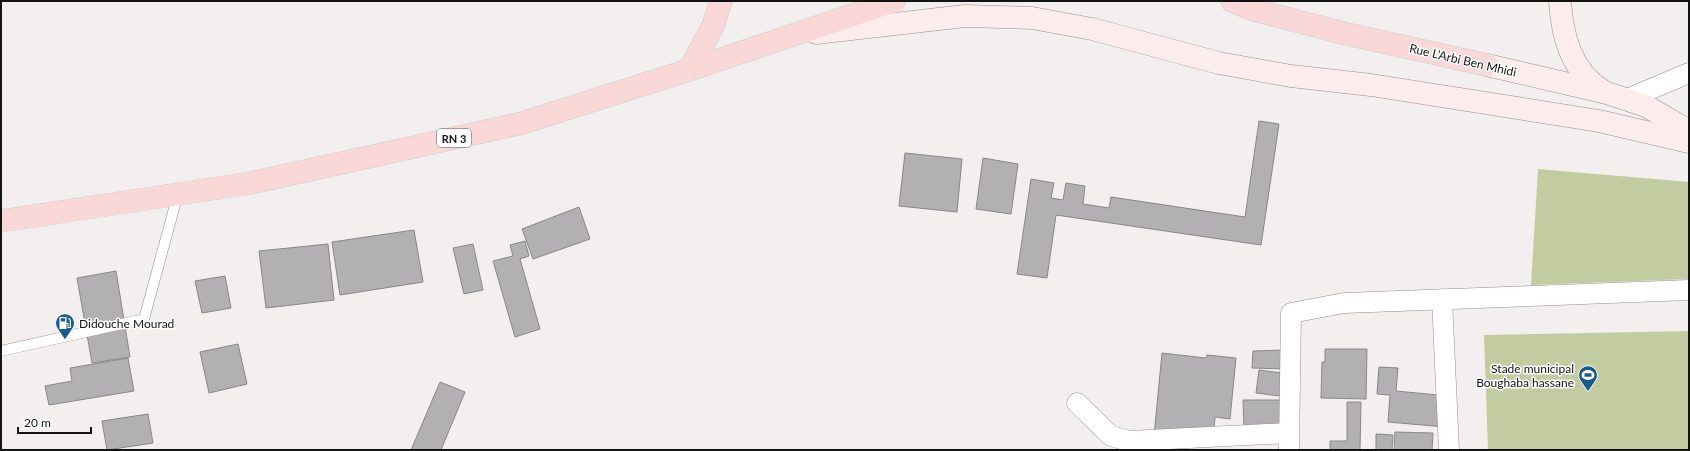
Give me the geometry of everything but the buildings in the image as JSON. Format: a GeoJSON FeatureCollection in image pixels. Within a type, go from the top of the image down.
{"type":"FeatureCollection","features":[{"type":"Feature","properties":{"kind":"main road"},"geometry":{"type":"LineString","coordinates":[[689,70],[713,26],[721,1]]}},
{"type":"Feature","properties":{"kind":"main road","name":"RN 3"},"geometry":{"type":"LineString","coordinates":[[1,221],[251,183],[522,122],[689,70],[894,1]]}},
{"type":"Feature","properties":{"kind":"main road","name":"Rue L'Arbi Ben Mhidi"},"geometry":{"type":"LineString","coordinates":[[1232,1],[1254,10],[1347,34],[1487,65],[1616,97],[1646,106],[1689,131]]}},
{"type":"Feature","properties":{"kind":"main road"},"geometry":{"type":"LineString","coordinates":[[1560,1],[1566,38],[1572,58],[1588,80],[1616,97]]}},
{"type":"Feature","properties":{"kind":"main road"},"geometry":{"type":"LineString","coordinates":[[791,36],[965,16],[1032,18],[1092,29],[1219,63],[1291,76],[1371,85],[1599,121],[1689,142]]}},
{"type":"Feature","properties":{"kind":"street"},"geometry":{"type":"LineString","coordinates":[[1616,97],[1689,73]]}},
{"type":"Feature","properties":{"kind":"street"},"geometry":{"type":"LineString","coordinates":[[1077,403],[1111,436],[1129,441],[1289,442],[1291,314],[1344,302],[1689,290]]}},
{"type":"Feature","properties":{"kind":"street"},"geometry":{"type":"LineString","coordinates":[[1442,299],[1449,450]]}},
{"type":"Feature","properties":{"kind":"lane"},"geometry":{"type":"LineString","coordinates":[[1,351],[144,320],[178,194]]}},
{"type":"Feature","properties":{"kind":"green space"},"geometry":{"type":"Polygon","coordinates":[[[1538,169],[1689,182],[1689,279],[1531,285],[1538,169]]]}},
{"type":"Feature","properties":{"kind":"green space","name":"Stade municipal Boughaba hassane"},"geometry":{"type":"Polygon","coordinates":[[[1689,331],[1689,450],[1488,450],[1484,335],[1689,331]]]}},
{"type":"Feature","properties":{"kind":"place","name":"Didouche Mourad"},"geometry":{"type":"Point","coordinates":[65,340]}},
{"type":"Feature","properties":{"kind":"place","name":"Stade municipal Boughaba hassane"},"geometry":{"type":"Point","coordinates":[1588,392]}}]}
